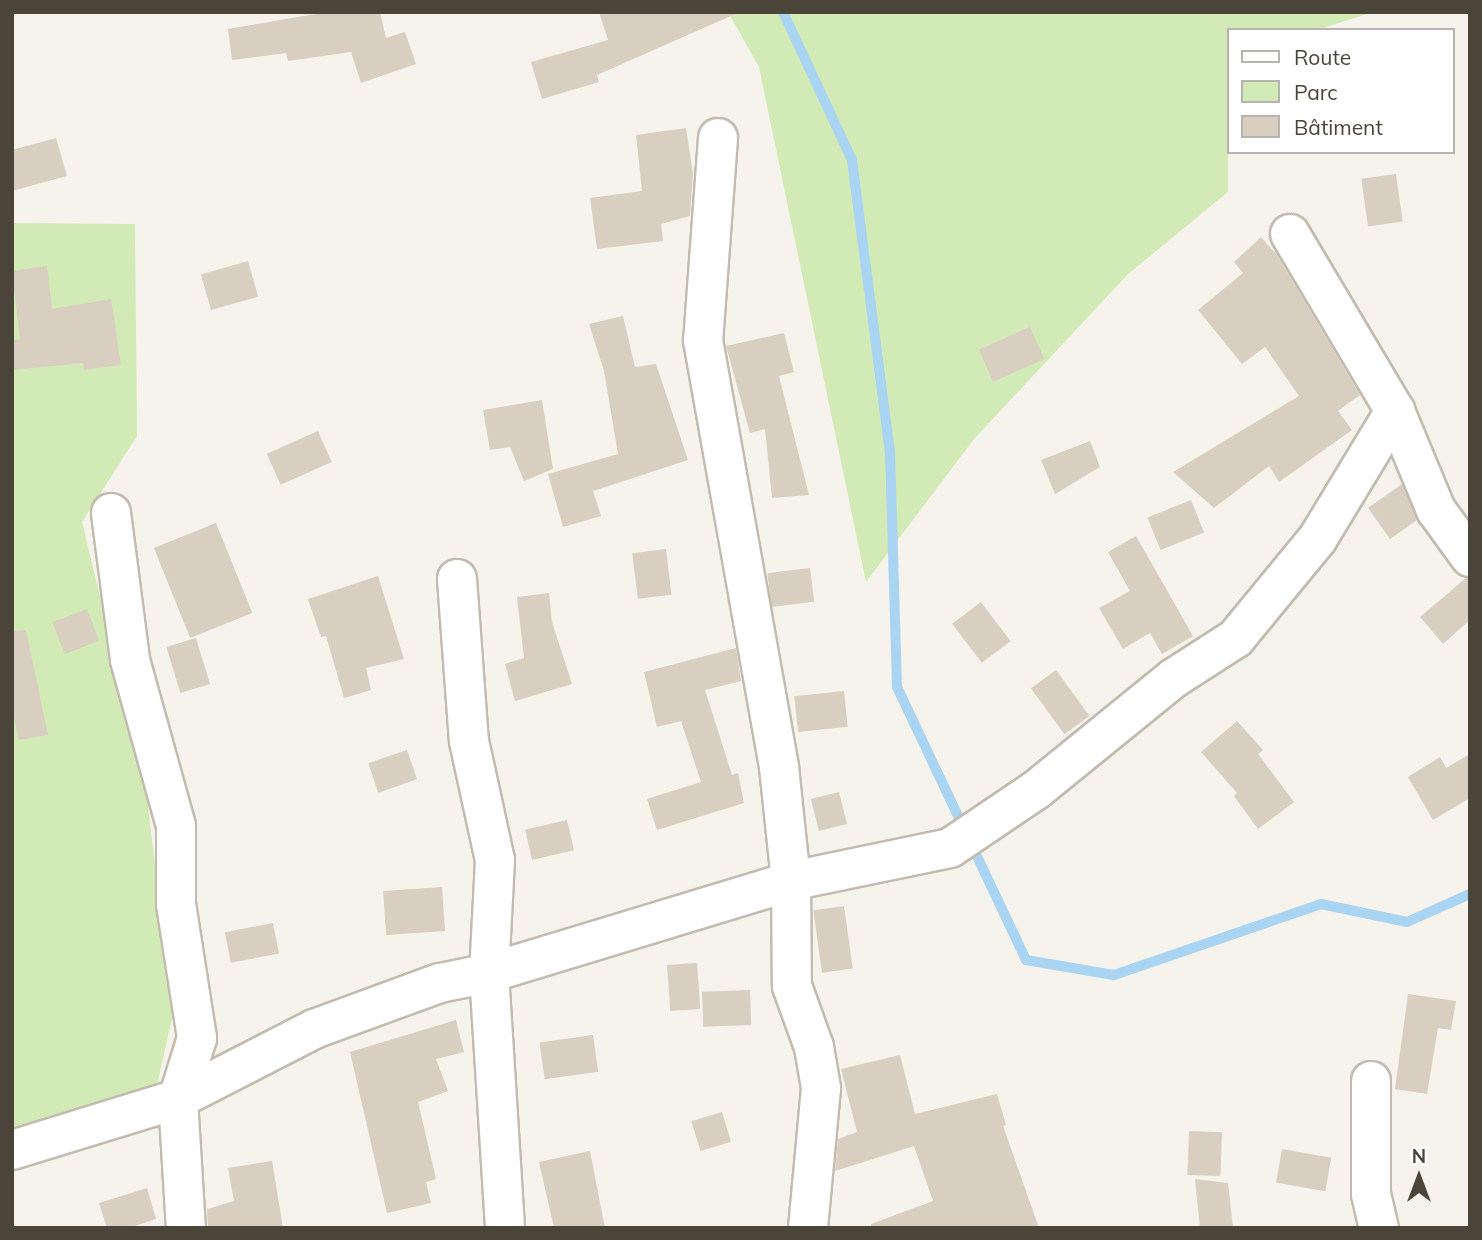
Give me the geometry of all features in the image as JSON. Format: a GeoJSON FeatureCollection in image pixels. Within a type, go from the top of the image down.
{"type":"FeatureCollection","features":[{"type":"Feature","properties":{"kind":"street"},"geometry":{"type":"LineString","coordinates":[[718,138],[703,340],[779,766],[791,881],[792,986],[814,1047],[821,1088],[808,1228]]}},
{"type":"Feature","properties":{"kind":"street"},"geometry":{"type":"LineString","coordinates":[[1290,234],[1395,411],[1436,510],[1470,557]]}},
{"type":"Feature","properties":{"kind":"street"},"geometry":{"type":"LineString","coordinates":[[12,1150],[178,1100],[314,1029],[440,983],[489,973],[791,881],[950,848],[1036,790],[1174,678],[1236,638],[1318,538],[1395,411]]}},
{"type":"Feature","properties":{"kind":"street"},"geometry":{"type":"LineString","coordinates":[[111,513],[130,660],[176,826],[176,904],[197,1038],[178,1100],[186,1228]]}},
{"type":"Feature","properties":{"kind":"street"},"geometry":{"type":"LineString","coordinates":[[457,579],[469,741],[495,860],[489,973],[505,1228]]}},
{"type":"Feature","properties":{"kind":"street"},"geometry":{"type":"LineString","coordinates":[[1371,1081],[1371,1194],[1379,1228]]}},
{"type":"Feature","properties":{"kind":"green space"},"geometry":{"type":"Polygon","coordinates":[[[728,12],[1373,12],[1323,28],[1226,28],[1228,192],[1128,274],[974,439],[866,582],[759,67],[728,12]]]}},
{"type":"Feature","properties":{"kind":"green space"},"geometry":{"type":"Polygon","coordinates":[[[12,223],[135,224],[137,436],[82,522],[145,782],[173,1014],[155,1094],[63,1112],[12,1131],[12,223]]]}},
{"type":"Feature","properties":{"kind":"building"},"geometry":{"type":"Polygon","coordinates":[[[327,12],[380,12],[386,38],[405,32],[416,64],[361,83],[351,52],[288,61],[286,53],[232,60],[228,29],[327,12]]]}},
{"type":"Feature","properties":{"kind":"building"},"geometry":{"type":"Polygon","coordinates":[[[599,12],[740,12],[597,75],[599,82],[542,99],[531,62],[608,40],[599,12]]]}},
{"type":"Feature","properties":{"kind":"building"},"geometry":{"type":"Polygon","coordinates":[[[686,128],[693,174],[690,216],[661,224],[663,241],[597,249],[590,198],[642,191],[636,135],[686,128]]]}},
{"type":"Feature","properties":{"kind":"building"},"geometry":{"type":"Polygon","coordinates":[[[56,138],[67,176],[12,191],[12,150],[56,138]]]}},
{"type":"Feature","properties":{"kind":"building"},"geometry":{"type":"Polygon","coordinates":[[[1396,174],[1403,222],[1368,226],[1361,179],[1396,174]]]}},
{"type":"Feature","properties":{"kind":"building"},"geometry":{"type":"Polygon","coordinates":[[[1261,237],[1277,255],[1360,395],[1338,411],[1352,430],[1279,482],[1269,466],[1214,508],[1173,472],[1299,396],[1265,347],[1242,364],[1198,310],[1243,273],[1234,262],[1261,237]]]}},
{"type":"Feature","properties":{"kind":"building"},"geometry":{"type":"Polygon","coordinates":[[[248,261],[258,297],[211,310],[201,275],[248,261]]]}},
{"type":"Feature","properties":{"kind":"building"},"geometry":{"type":"Polygon","coordinates":[[[47,266],[52,309],[111,299],[121,365],[84,370],[83,363],[12,370],[12,340],[20,339],[12,271],[47,266]]]}},
{"type":"Feature","properties":{"kind":"building"},"geometry":{"type":"Polygon","coordinates":[[[623,316],[635,367],[656,364],[688,460],[593,491],[601,516],[563,527],[548,474],[618,454],[604,371],[589,324],[623,316]]]}},
{"type":"Feature","properties":{"kind":"building"},"geometry":{"type":"Polygon","coordinates":[[[1030,327],[1044,359],[993,382],[979,350],[1030,327]]]}},
{"type":"Feature","properties":{"kind":"building"},"geometry":{"type":"Polygon","coordinates":[[[784,333],[794,372],[779,376],[809,495],[772,498],[765,429],[750,433],[726,346],[784,333]]]}},
{"type":"Feature","properties":{"kind":"building"},"geometry":{"type":"Polygon","coordinates":[[[542,400],[553,469],[524,481],[510,447],[490,450],[483,410],[542,400]]]}},
{"type":"Feature","properties":{"kind":"building"},"geometry":{"type":"Polygon","coordinates":[[[318,431],[332,462],[281,485],[267,454],[318,431]]]}},
{"type":"Feature","properties":{"kind":"building"},"geometry":{"type":"Polygon","coordinates":[[[1090,441],[1100,467],[1055,494],[1041,460],[1090,441]]]}},
{"type":"Feature","properties":{"kind":"building"},"geometry":{"type":"Polygon","coordinates":[[[1402,484],[1417,520],[1390,539],[1368,508],[1402,484]]]}},
{"type":"Feature","properties":{"kind":"building"},"geometry":{"type":"Polygon","coordinates":[[[1191,500],[1204,532],[1161,550],[1147,518],[1191,500]]]}},
{"type":"Feature","properties":{"kind":"building"},"geometry":{"type":"Polygon","coordinates":[[[216,523],[252,613],[190,638],[154,548],[216,523]]]}},
{"type":"Feature","properties":{"kind":"building"},"geometry":{"type":"Polygon","coordinates":[[[1136,536],[1193,636],[1162,654],[1150,633],[1123,649],[1099,608],[1130,591],[1108,552],[1136,536]]]}},
{"type":"Feature","properties":{"kind":"building"},"geometry":{"type":"Polygon","coordinates":[[[666,549],[672,595],[638,599],[632,553],[666,549]]]}},
{"type":"Feature","properties":{"kind":"building"},"geometry":{"type":"Polygon","coordinates":[[[810,568],[814,602],[771,607],[767,573],[810,568]]]}},
{"type":"Feature","properties":{"kind":"building"},"geometry":{"type":"Polygon","coordinates":[[[378,576],[404,659],[366,668],[371,690],[344,698],[326,636],[321,637],[308,599],[378,576]]]}},
{"type":"Feature","properties":{"kind":"building"},"geometry":{"type":"Polygon","coordinates":[[[1466,578],[1470,578],[1470,620],[1443,644],[1420,617],[1466,578]]]}},
{"type":"Feature","properties":{"kind":"building"},"geometry":{"type":"Polygon","coordinates":[[[549,593],[552,622],[572,684],[515,701],[505,664],[524,658],[517,597],[549,593]]]}},
{"type":"Feature","properties":{"kind":"building"},"geometry":{"type":"Polygon","coordinates":[[[981,602],[1010,641],[982,663],[952,624],[981,602]]]}},
{"type":"Feature","properties":{"kind":"building"},"geometry":{"type":"Polygon","coordinates":[[[87,609],[99,641],[65,654],[52,622],[87,609]]]}},
{"type":"Feature","properties":{"kind":"building"},"geometry":{"type":"Polygon","coordinates":[[[26,630],[48,735],[19,740],[12,709],[12,631],[26,630]]]}},
{"type":"Feature","properties":{"kind":"building"},"geometry":{"type":"Polygon","coordinates":[[[196,638],[210,684],[180,693],[166,647],[196,638]]]}},
{"type":"Feature","properties":{"kind":"building"},"geometry":{"type":"Polygon","coordinates":[[[736,648],[741,681],[705,690],[732,775],[738,773],[744,803],[657,830],[647,799],[701,782],[681,721],[657,727],[644,672],[736,648]]]}},
{"type":"Feature","properties":{"kind":"building"},"geometry":{"type":"Polygon","coordinates":[[[1056,670],[1090,716],[1064,734],[1031,688],[1056,670]]]}},
{"type":"Feature","properties":{"kind":"building"},"geometry":{"type":"Polygon","coordinates":[[[844,691],[848,727],[798,732],[794,696],[844,691]]]}},
{"type":"Feature","properties":{"kind":"building"},"geometry":{"type":"Polygon","coordinates":[[[1237,721],[1263,750],[1258,754],[1294,802],[1258,829],[1234,796],[1237,793],[1201,752],[1237,721]]]}},
{"type":"Feature","properties":{"kind":"building"},"geometry":{"type":"Polygon","coordinates":[[[407,750],[417,779],[378,793],[368,763],[407,750]]]}},
{"type":"Feature","properties":{"kind":"building"},"geometry":{"type":"Polygon","coordinates":[[[1470,754],[1470,798],[1433,820],[1408,777],[1440,757],[1446,768],[1470,754]]]}},
{"type":"Feature","properties":{"kind":"building"},"geometry":{"type":"Polygon","coordinates":[[[839,792],[847,824],[819,831],[811,799],[839,792]]]}},
{"type":"Feature","properties":{"kind":"building"},"geometry":{"type":"Polygon","coordinates":[[[567,820],[574,850],[532,860],[525,830],[567,820]]]}},
{"type":"Feature","properties":{"kind":"building"},"geometry":{"type":"Polygon","coordinates":[[[442,887],[445,931],[386,935],[383,891],[442,887]]]}},
{"type":"Feature","properties":{"kind":"building"},"geometry":{"type":"Polygon","coordinates":[[[844,906],[853,968],[822,973],[813,910],[844,906]]]}},
{"type":"Feature","properties":{"kind":"building"},"geometry":{"type":"Polygon","coordinates":[[[273,923],[279,953],[231,963],[225,932],[273,923]]]}},
{"type":"Feature","properties":{"kind":"building"},"geometry":{"type":"Polygon","coordinates":[[[697,963],[700,1009],[670,1011],[667,965],[697,963]]]}},
{"type":"Feature","properties":{"kind":"building"},"geometry":{"type":"Polygon","coordinates":[[[750,990],[751,1025],[703,1027],[702,992],[750,990]]]}},
{"type":"Feature","properties":{"kind":"building"},"geometry":{"type":"Polygon","coordinates":[[[1408,994],[1456,1001],[1451,1030],[1438,1028],[1427,1094],[1395,1089],[1408,994]]]}},
{"type":"Feature","properties":{"kind":"building"},"geometry":{"type":"Polygon","coordinates":[[[456,1020],[464,1052],[436,1059],[448,1091],[418,1102],[436,1179],[426,1182],[431,1203],[387,1213],[350,1052],[456,1020]]]}},
{"type":"Feature","properties":{"kind":"building"},"geometry":{"type":"Polygon","coordinates":[[[593,1035],[598,1072],[545,1079],[540,1043],[593,1035]]]}},
{"type":"Feature","properties":{"kind":"building"},"geometry":{"type":"Polygon","coordinates":[[[900,1055],[915,1114],[997,1094],[1006,1125],[1003,1126],[1039,1228],[871,1228],[871,1224],[933,1201],[914,1146],[835,1171],[838,1139],[857,1132],[841,1069],[900,1055]]]}},
{"type":"Feature","properties":{"kind":"building"},"geometry":{"type":"Polygon","coordinates":[[[722,1112],[731,1142],[700,1151],[691,1121],[722,1112]]]}},
{"type":"Feature","properties":{"kind":"building"},"geometry":{"type":"Polygon","coordinates":[[[1189,1131],[1222,1132],[1220,1176],[1187,1175],[1189,1131]]]}},
{"type":"Feature","properties":{"kind":"building"},"geometry":{"type":"Polygon","coordinates":[[[1282,1149],[1331,1158],[1325,1191],[1276,1182],[1282,1149]]]}},
{"type":"Feature","properties":{"kind":"building"},"geometry":{"type":"Polygon","coordinates":[[[590,1151],[605,1228],[554,1228],[539,1162],[590,1151]]]}},
{"type":"Feature","properties":{"kind":"building"},"geometry":{"type":"Polygon","coordinates":[[[272,1161],[283,1228],[208,1228],[207,1209],[234,1201],[228,1168],[272,1161]]]}},
{"type":"Feature","properties":{"kind":"building"},"geometry":{"type":"Polygon","coordinates":[[[1195,1179],[1228,1183],[1233,1228],[1200,1228],[1195,1179]]]}},
{"type":"Feature","properties":{"kind":"building"},"geometry":{"type":"Polygon","coordinates":[[[147,1188],[156,1219],[129,1228],[107,1228],[99,1203],[147,1188]]]}},
{"type":"Feature","properties":{"kind":"waterway"},"geometry":{"type":"LineString","coordinates":[[783,12],[852,160],[890,451],[897,687],[1026,960],[1114,975],[1321,904],[1407,922],[1470,894]]}}]}
